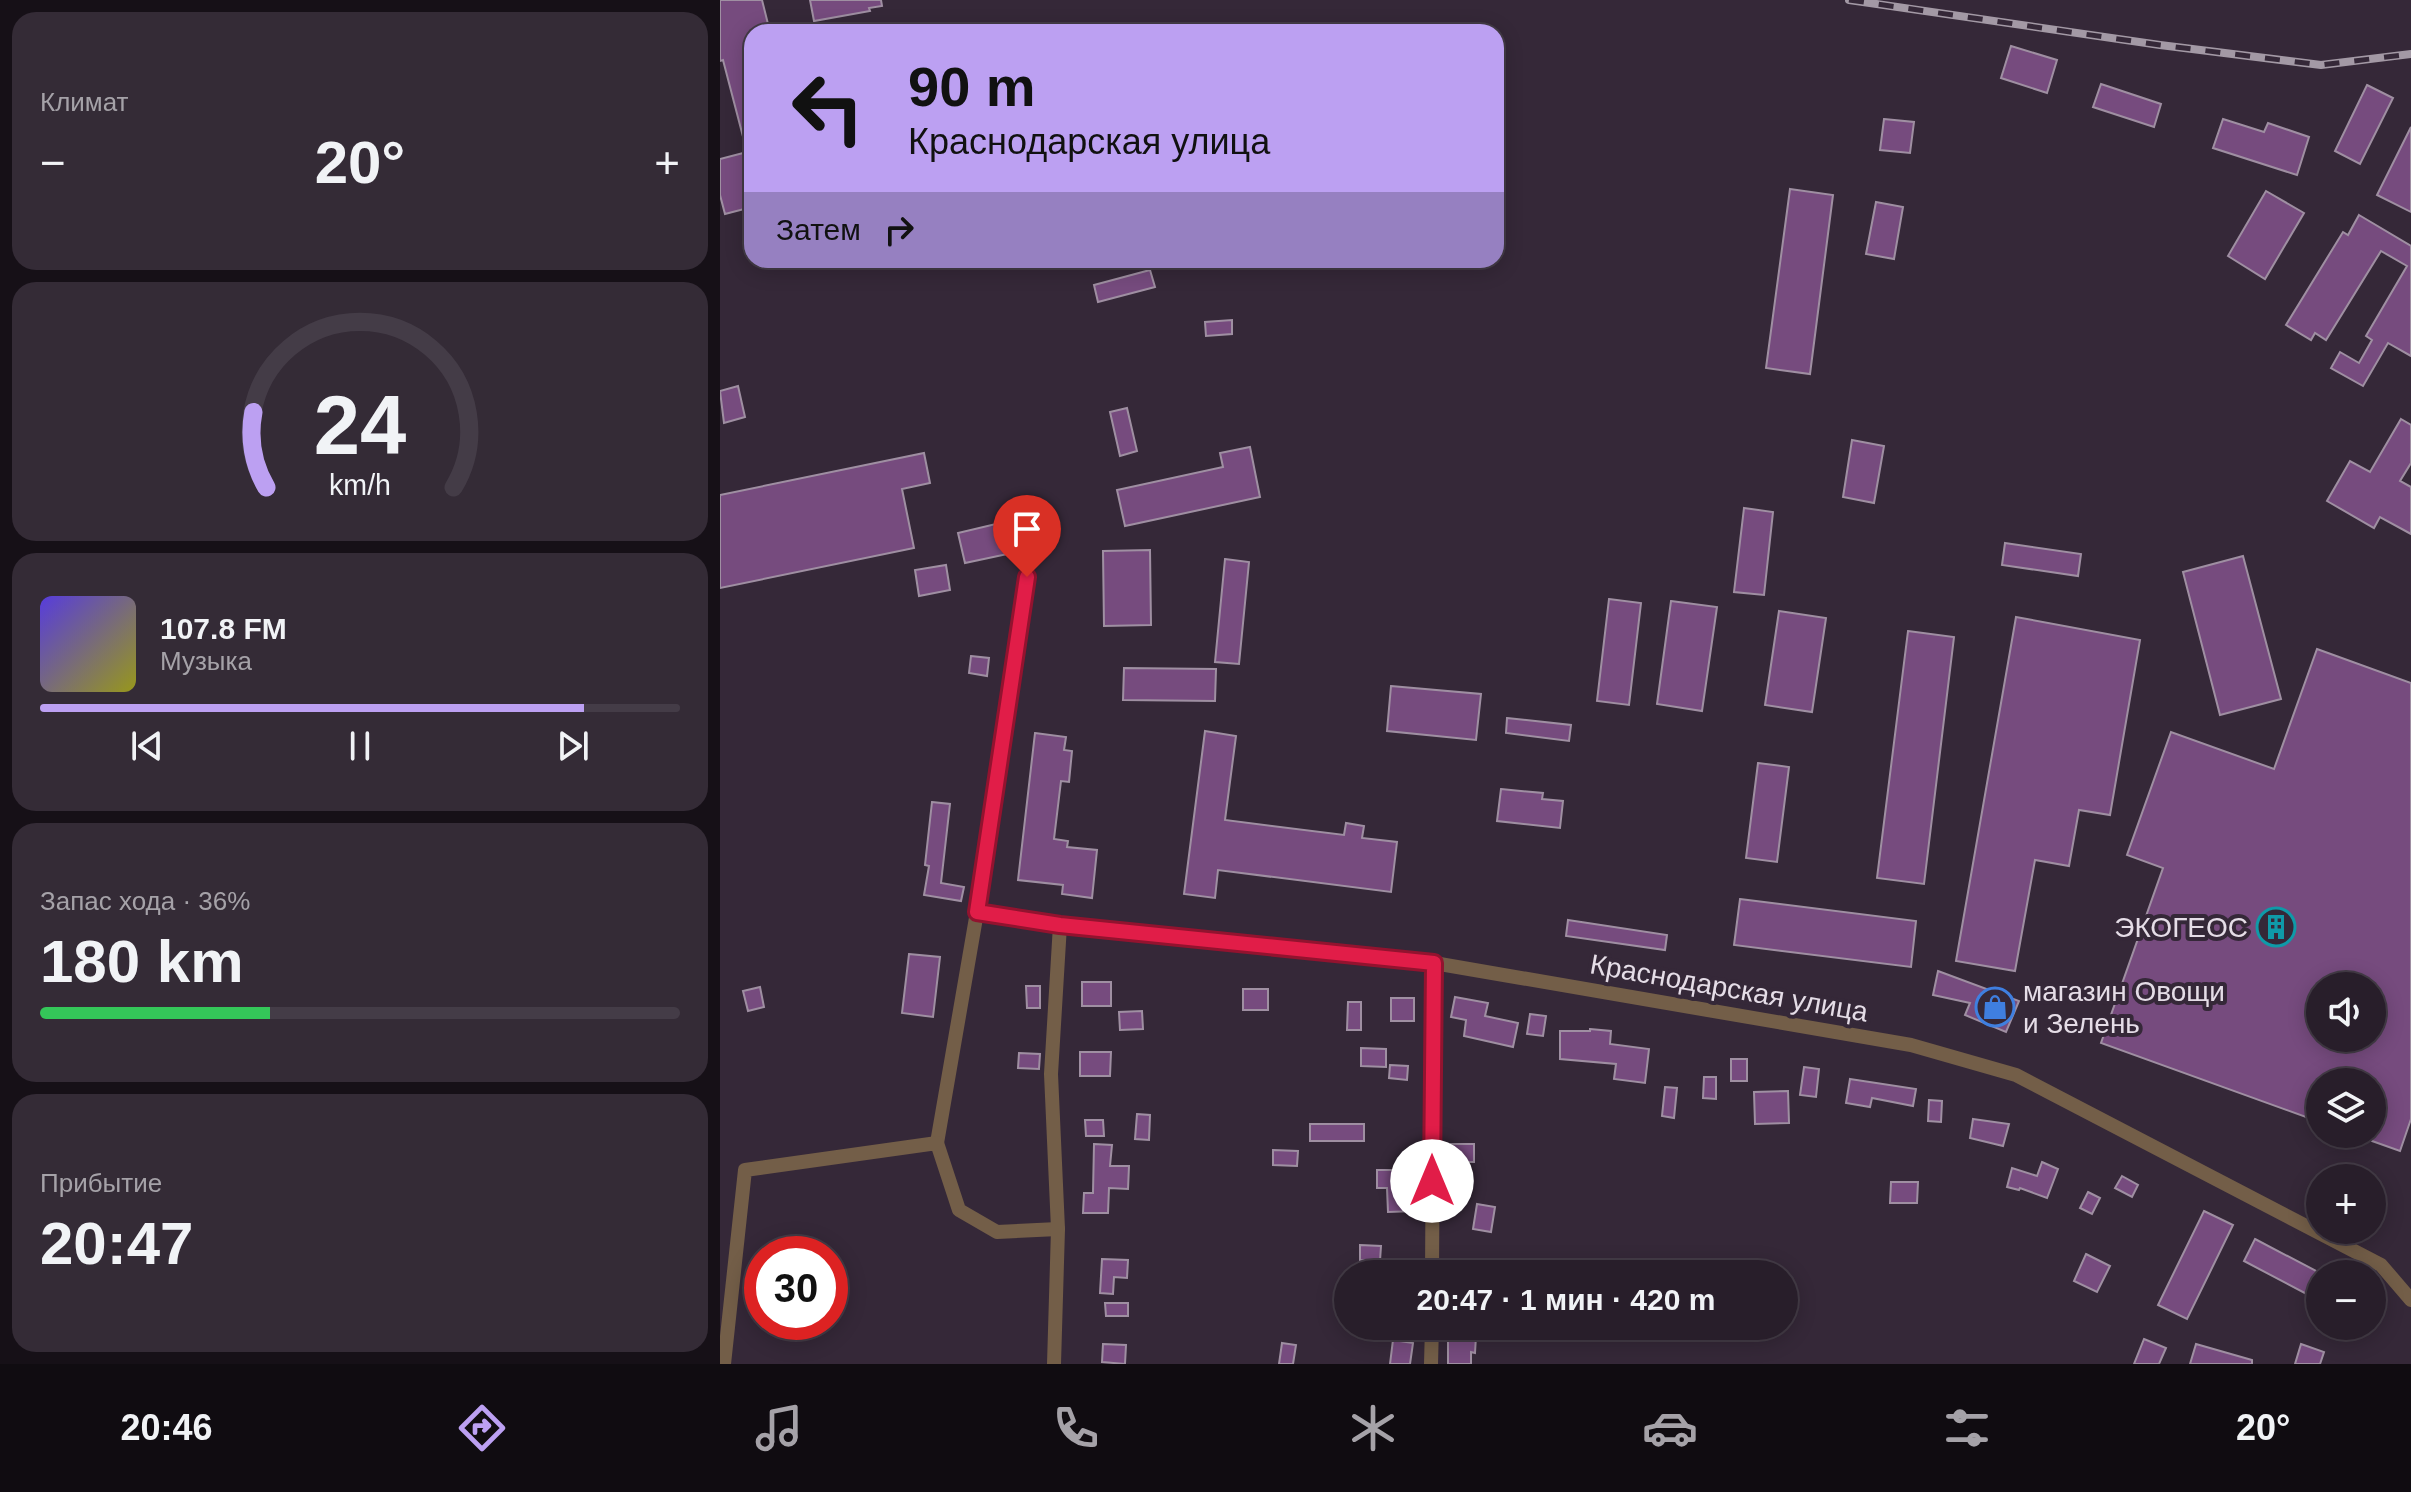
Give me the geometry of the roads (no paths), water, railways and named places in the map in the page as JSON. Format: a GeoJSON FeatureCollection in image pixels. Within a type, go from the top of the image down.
{"type":"FeatureCollection","features":[{"type":"Feature","properties":{"kind":"street"},"geometry":{"type":"LineString","coordinates":[[1027,577],[977,912],[937,1143],[959,1210],[997,1232],[1058,1229]]}},
{"type":"Feature","properties":{"kind":"street","name":"Краснодарская улица"},"geometry":{"type":"LineString","coordinates":[[977,912],[1060,925],[1434,963],[1911,1045],[2016,1075],[2381,1265],[2411,1300]]}},
{"type":"Feature","properties":{"kind":"street"},"geometry":{"type":"LineString","coordinates":[[1054,1364],[1058,1229],[1051,1074],[1060,925]]}},
{"type":"Feature","properties":{"kind":"street"},"geometry":{"type":"LineString","coordinates":[[1432,1260],[1434,963]]}},
{"type":"Feature","properties":{"kind":"street"},"geometry":{"type":"LineString","coordinates":[[724,1364],[745,1170],[937,1143]]}},
{"type":"Feature","properties":{"kind":"street"},"geometry":{"type":"LineString","coordinates":[[1431,1364],[1432,1340]]}},
{"type":"Feature","properties":{"kind":"railway"},"geometry":{"type":"LineString","coordinates":[[1849,0],[2321,65],[2411,54]]}},
{"type":"Feature","properties":{"kind":"place","name":"ЭКОГЕОС"},"geometry":{"type":"Point","coordinates":[2276,927]}},
{"type":"Feature","properties":{"kind":"place","name":"магазин Овощи и Зелень"},"geometry":{"type":"Point","coordinates":[1995,1007]}}]}
